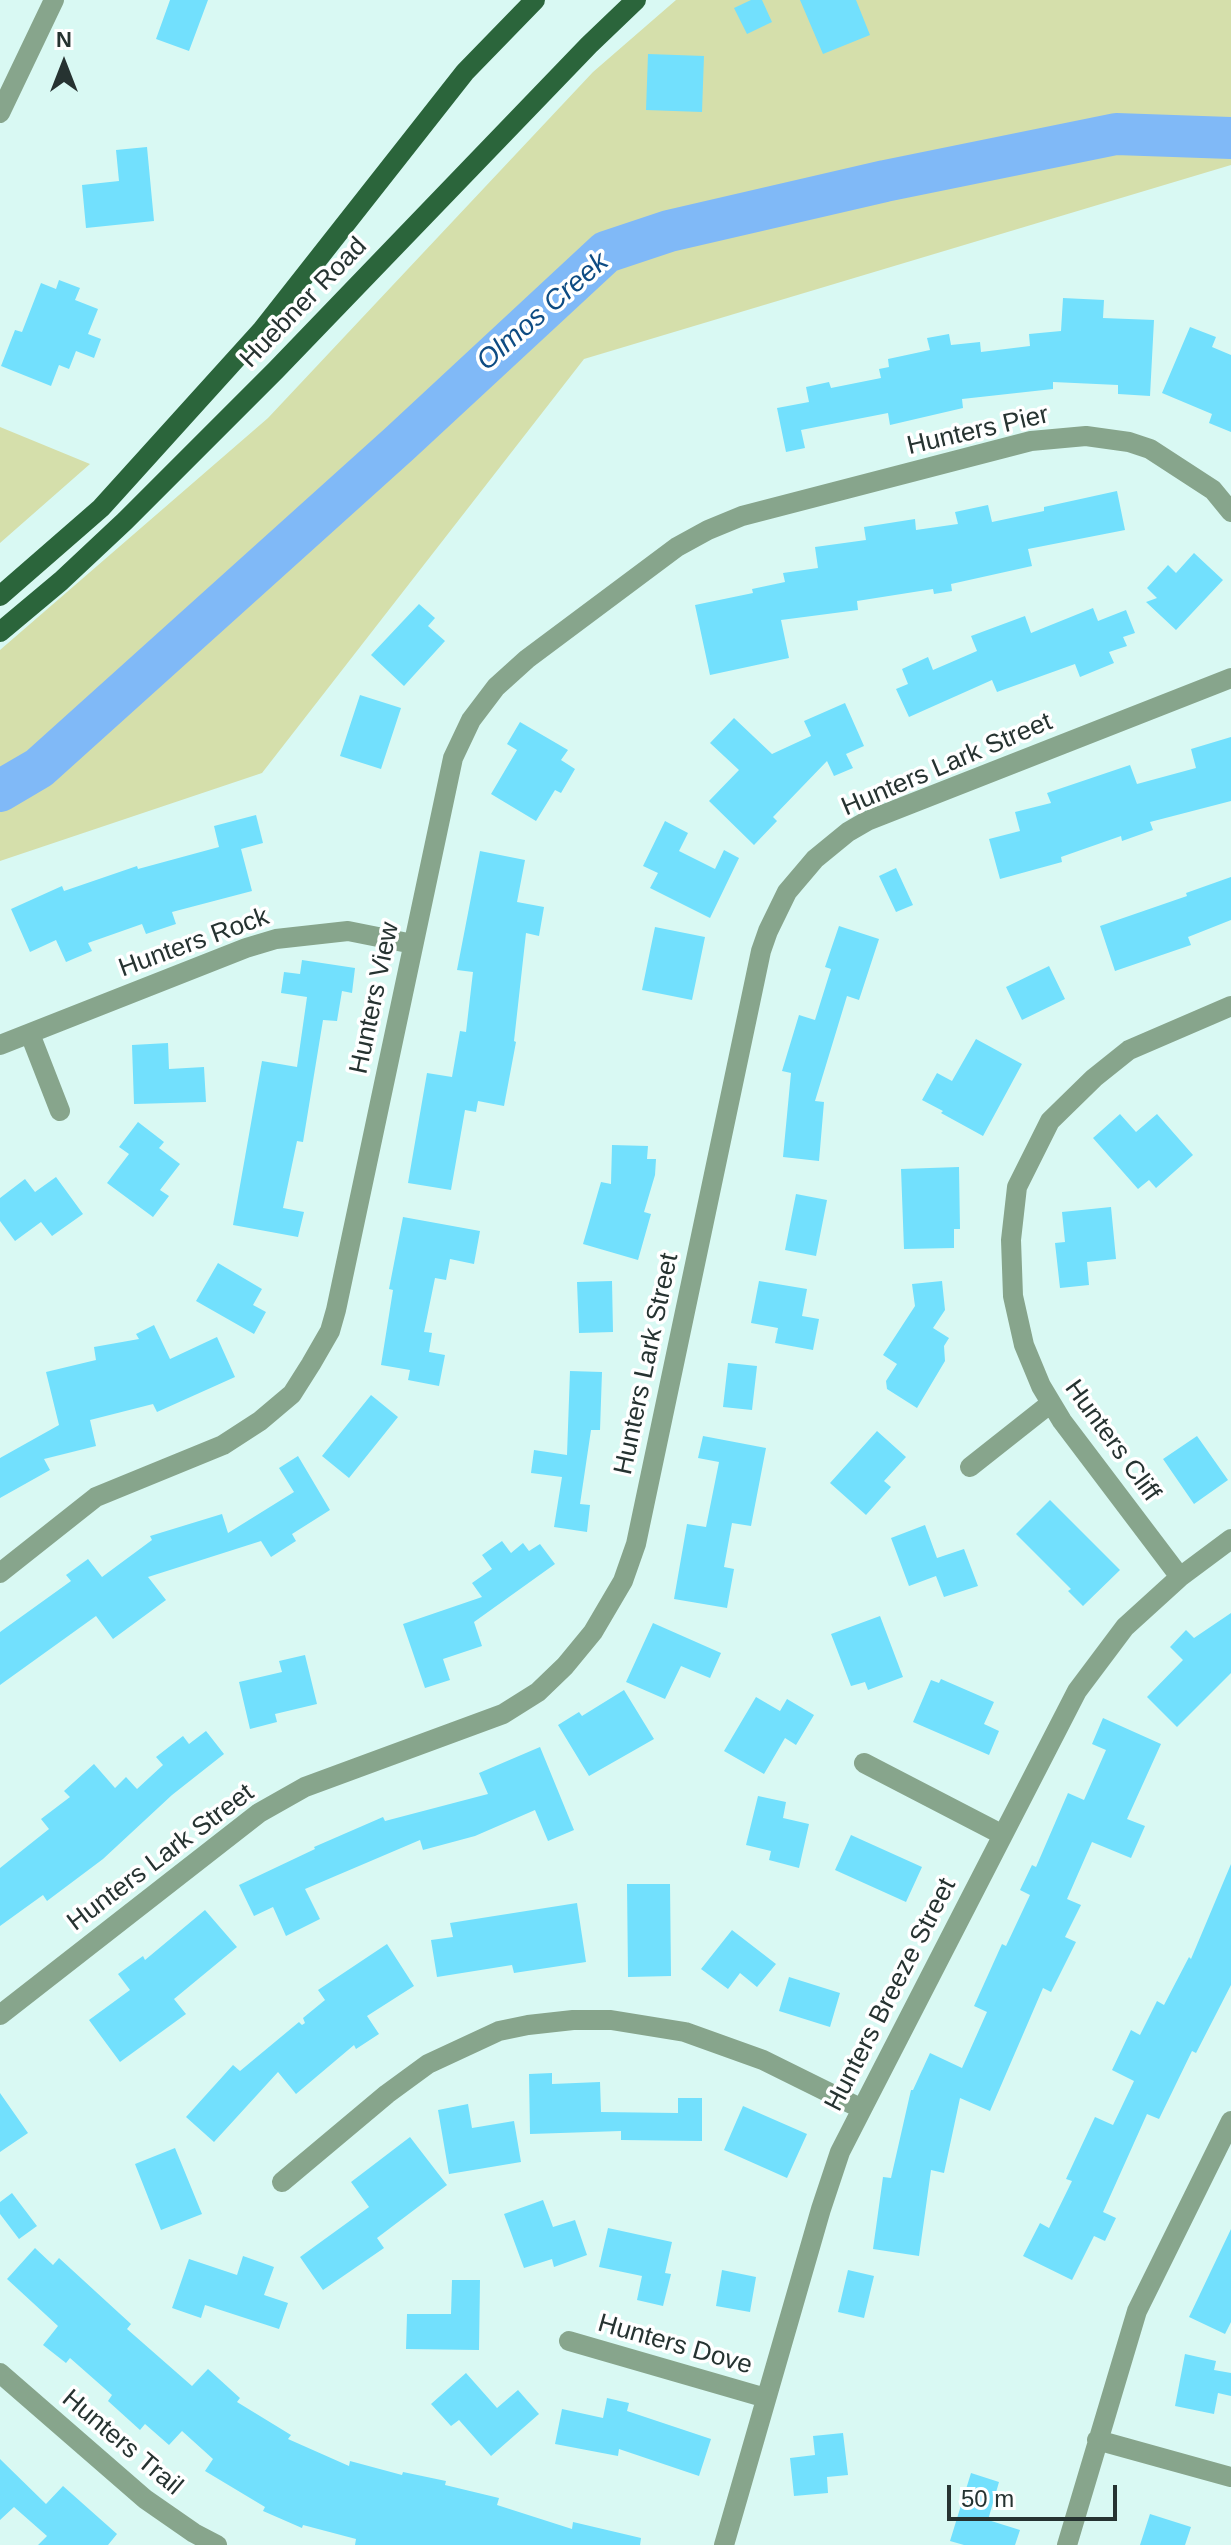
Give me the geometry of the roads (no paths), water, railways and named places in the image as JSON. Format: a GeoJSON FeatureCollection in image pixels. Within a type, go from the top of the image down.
{"type":"FeatureCollection","features":[{"type":"Feature","properties":{"kind":"main road","name":"Huebner Road"},"geometry":{"type":"LineString","coordinates":[[0,596],[101,508],[262,330],[465,72],[535,0]]}},
{"type":"Feature","properties":{"kind":"main road","name":"Huebner Road"},"geometry":{"type":"LineString","coordinates":[[0,632],[125,521],[636,0]]}},
{"type":"Feature","properties":{"kind":"street"},"geometry":{"type":"LineString","coordinates":[[0,113],[54,0]]}},
{"type":"Feature","properties":{"kind":"street","name":"Hunters Pier"},"geometry":{"type":"LineString","coordinates":[[858,486],[1031,441],[1086,436],[1129,442],[1150,449],[1213,490],[1231,512]]}},
{"type":"Feature","properties":{"kind":"street","name":"Hunters View"},"geometry":{"type":"LineString","coordinates":[[0,1573],[96,1497],[223,1445],[260,1421],[292,1394],[330,1331],[453,758],[471,720],[496,687],[527,659],[677,547],[742,516],[858,486]]}},
{"type":"Feature","properties":{"kind":"street","name":"Hunters Lark Street"},"geometry":{"type":"LineString","coordinates":[[0,2015],[259,1813],[305,1787],[503,1714],[538,1692],[593,1632],[623,1581],[636,1544],[761,951],[787,892],[815,859],[867,821],[1231,678]]}},
{"type":"Feature","properties":{"kind":"street","name":"Hunters Rock"},"geometry":{"type":"LineString","coordinates":[[0,1045],[276,939],[348,931],[413,944]]}},
{"type":"Feature","properties":{"kind":"street","name":"Hunters Cliff"},"geometry":{"type":"LineString","coordinates":[[1180,1577],[1041,1386],[1024,1345],[1013,1296],[1011,1240],[1017,1187],[1050,1121],[1094,1078],[1129,1050],[1231,1006]]}},
{"type":"Feature","properties":{"kind":"street"},"geometry":{"type":"LineString","coordinates":[[30,1034],[60,1111]]}},
{"type":"Feature","properties":{"kind":"street"},"geometry":{"type":"LineString","coordinates":[[970,1467],[1051,1403]]}},
{"type":"Feature","properties":{"kind":"street","name":"Hunters Breeze Street"},"geometry":{"type":"LineString","coordinates":[[724,2545],[840,2152],[1077,1691],[1125,1627],[1180,1577],[1231,1539]]}},
{"type":"Feature","properties":{"kind":"street"},"geometry":{"type":"LineString","coordinates":[[864,1763],[1001,1834]]}},
{"type":"Feature","properties":{"kind":"street"},"geometry":{"type":"LineString","coordinates":[[282,2182],[387,2094],[428,2064],[499,2031],[528,2025],[611,2020],[685,2032],[763,2060],[862,2109]]}},
{"type":"Feature","properties":{"kind":"street"},"geometry":{"type":"LineString","coordinates":[[1067,2545],[1137,2311],[1231,2121]]}},
{"type":"Feature","properties":{"kind":"street","name":"Hunters Dove"},"geometry":{"type":"LineString","coordinates":[[569,2341],[766,2398]]}},
{"type":"Feature","properties":{"kind":"street","name":"Hunters Trail"},"geometry":{"type":"LineString","coordinates":[[0,2373],[189,2539],[217,2545]]}},
{"type":"Feature","properties":{"kind":"street"},"geometry":{"type":"LineString","coordinates":[[1097,2440],[1231,2477]]}},
{"type":"Feature","properties":{"kind":"waterway","name":"Olmos Creek"},"geometry":{"type":"LineString","coordinates":[[0,791],[39,768],[399,444],[606,252],[669,231],[885,181],[1116,134],[1231,138]]}}]}
